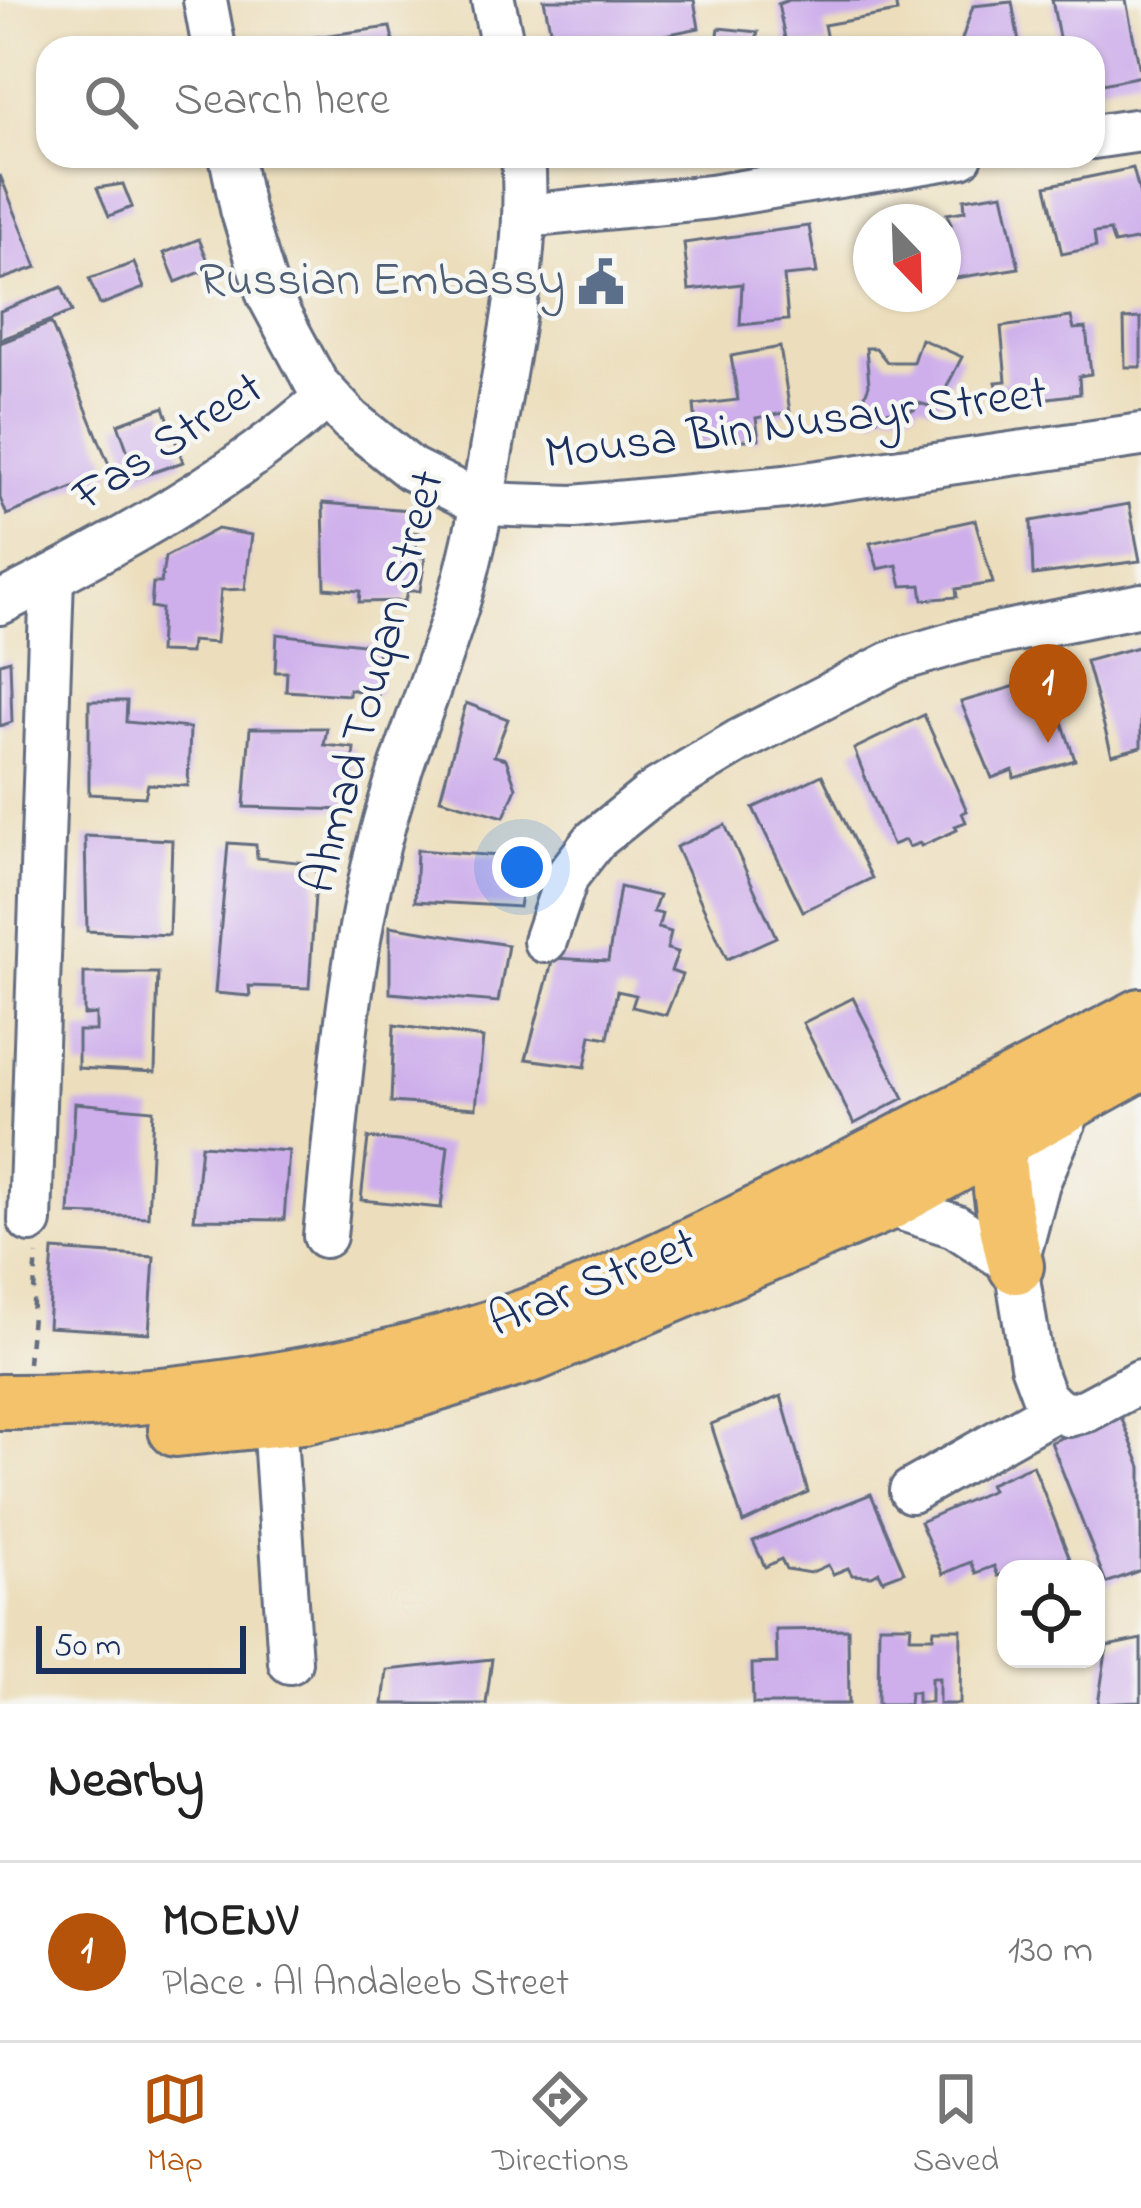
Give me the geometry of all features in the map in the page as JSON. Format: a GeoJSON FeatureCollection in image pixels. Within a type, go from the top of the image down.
{"type":"FeatureCollection","features":[{"type":"Feature","properties":{"kind":"main road","name":"Arar Street"},"geometry":{"type":"LineString","coordinates":[[8,1414],[234,1388],[387,1358],[514,1321],[680,1251],[1141,1016]]}},
{"type":"Feature","properties":{"kind":"main road","name":"Arar Street"},"geometry":{"type":"LineString","coordinates":[[8,1414],[136,1432],[274,1420],[400,1395],[536,1353],[886,1204],[1141,1063]]}},
{"type":"Feature","properties":{"kind":"main road"},"geometry":{"type":"LineString","coordinates":[[1001,1089],[997,1143],[1001,1207],[1016,1266]]}},
{"type":"Feature","properties":{"kind":"street"},"geometry":{"type":"LineString","coordinates":[[206,0],[212,36]]}},
{"type":"Feature","properties":{"kind":"street"},"geometry":{"type":"LineString","coordinates":[[493,0],[500,36]]}},
{"type":"Feature","properties":{"kind":"street"},"geometry":{"type":"LineString","coordinates":[[1105,135],[1141,130]]}},
{"type":"Feature","properties":{"kind":"street","name":"Mousa Bin Nusayr Street"},"geometry":{"type":"LineString","coordinates":[[233,168],[268,294],[301,362],[326,397],[411,469],[482,504],[574,507],[785,487],[1141,435]]}},
{"type":"Feature","properties":{"kind":"street","name":"Ahmad Touqan Street"},"geometry":{"type":"LineString","coordinates":[[325,1236],[347,1015],[364,907],[382,832],[459,602],[482,504],[513,323],[526,216],[524,168]]}},
{"type":"Feature","properties":{"kind":"street"},"geometry":{"type":"LineString","coordinates":[[526,216],[712,197],[888,168]]}},
{"type":"Feature","properties":{"kind":"street","name":"Fas Street"},"geometry":{"type":"LineString","coordinates":[[0,603],[204,488],[326,397]]}},
{"type":"Feature","properties":{"kind":"street"},"geometry":{"type":"LineString","coordinates":[[30,1221],[52,577]]}},
{"type":"Feature","properties":{"kind":"street"},"geometry":{"type":"LineString","coordinates":[[545,940],[557,896],[577,859],[595,840],[656,790],[739,741],[897,660],[966,640],[1141,605]]}},
{"type":"Feature","properties":{"kind":"street"},"geometry":{"type":"LineString","coordinates":[[1072,1103],[1038,1183],[1016,1266],[1032,1365],[1044,1397],[1068,1415],[1141,1381]]}},
{"type":"Feature","properties":{"kind":"street"},"geometry":{"type":"LineString","coordinates":[[886,1204],[955,1226],[1016,1266]]}},
{"type":"Feature","properties":{"kind":"street"},"geometry":{"type":"LineString","coordinates":[[910,1491],[1056,1409]]}},
{"type":"Feature","properties":{"kind":"street"},"geometry":{"type":"LineString","coordinates":[[274,1420],[290,1662]]}},
{"type":"Feature","properties":{"kind":"path"},"geometry":{"type":"LineString","coordinates":[[8,1414],[38,1240],[30,1221]]}},
{"type":"Feature","properties":{"kind":"building"},"geometry":{"type":"Polygon","coordinates":[[[544,0],[694,0],[699,28],[659,36],[552,36],[544,0]]]}},
{"type":"Feature","properties":{"kind":"building"},"geometry":{"type":"Polygon","coordinates":[[[789,0],[895,0],[897,12],[824,25],[826,36],[785,36],[778,4],[789,0]]]}},
{"type":"Feature","properties":{"kind":"building"},"geometry":{"type":"Polygon","coordinates":[[[1052,0],[1126,0],[1141,76],[1105,84],[1105,36],[1059,36],[1052,0]]]}},
{"type":"Feature","properties":{"kind":"building"},"geometry":{"type":"Polygon","coordinates":[[[1012,2],[1018,36],[963,36],[973,6],[1012,2]]]}},
{"type":"Feature","properties":{"kind":"building"},"geometry":{"type":"Polygon","coordinates":[[[390,27],[392,36],[322,36],[390,27]]]}},
{"type":"Feature","properties":{"kind":"building"},"geometry":{"type":"Polygon","coordinates":[[[719,28],[758,32],[757,36],[718,36],[719,28]]]}},
{"type":"Feature","properties":{"kind":"building"},"geometry":{"type":"Polygon","coordinates":[[[1133,168],[1141,199],[1141,239],[1114,244],[1110,231],[1094,233],[1096,247],[1062,254],[1046,186],[1133,168]]]}},
{"type":"Feature","properties":{"kind":"building"},"geometry":{"type":"Polygon","coordinates":[[[0,175],[37,267],[0,280],[0,175]]]}},
{"type":"Feature","properties":{"kind":"building"},"geometry":{"type":"Polygon","coordinates":[[[123,184],[132,207],[109,216],[97,188],[123,184]]]}},
{"type":"Feature","properties":{"kind":"building"},"geometry":{"type":"Polygon","coordinates":[[[1003,193],[1019,268],[961,277],[964,199],[1003,193]]]}},
{"type":"Feature","properties":{"kind":"building"},"geometry":{"type":"Polygon","coordinates":[[[809,226],[817,273],[784,276],[788,320],[740,325],[742,284],[689,290],[684,243],[809,226]]]}},
{"type":"Feature","properties":{"kind":"building"},"geometry":{"type":"Polygon","coordinates":[[[199,239],[211,268],[176,282],[164,253],[199,239]]]}},
{"type":"Feature","properties":{"kind":"building"},"geometry":{"type":"Polygon","coordinates":[[[134,263],[144,288],[100,305],[89,279],[134,263]]]}},
{"type":"Feature","properties":{"kind":"building"},"geometry":{"type":"Polygon","coordinates":[[[62,287],[72,312],[0,340],[0,311],[62,287]]]}},
{"type":"Feature","properties":{"kind":"building"},"geometry":{"type":"Polygon","coordinates":[[[1071,317],[1074,329],[1086,328],[1091,374],[1079,376],[1080,394],[1002,404],[996,382],[1006,381],[1001,327],[1071,317]]]}},
{"type":"Feature","properties":{"kind":"building"},"geometry":{"type":"Polygon","coordinates":[[[1141,318],[1141,367],[1125,367],[1124,319],[1141,318]]]}},
{"type":"Feature","properties":{"kind":"building"},"geometry":{"type":"Polygon","coordinates":[[[51,323],[112,472],[7,515],[0,498],[0,343],[51,323]]]}},
{"type":"Feature","properties":{"kind":"building"},"geometry":{"type":"Polygon","coordinates":[[[921,339],[962,357],[936,408],[919,403],[914,410],[880,412],[877,419],[859,410],[869,385],[866,348],[876,348],[887,362],[913,362],[921,339]]]}},
{"type":"Feature","properties":{"kind":"building"},"geometry":{"type":"Polygon","coordinates":[[[780,347],[790,412],[756,418],[759,439],[698,444],[694,405],[738,400],[731,356],[780,347]]]}},
{"type":"Feature","properties":{"kind":"building"},"geometry":{"type":"Polygon","coordinates":[[[164,407],[183,462],[137,478],[118,424],[164,407]]]}},
{"type":"Feature","properties":{"kind":"building"},"geometry":{"type":"Polygon","coordinates":[[[323,503],[409,510],[409,532],[419,533],[414,555],[425,558],[420,591],[407,591],[405,601],[359,602],[360,591],[325,588],[323,503]]]}},
{"type":"Feature","properties":{"kind":"building"},"geometry":{"type":"Polygon","coordinates":[[[1129,504],[1140,561],[1033,575],[1031,521],[1129,504]]]}},
{"type":"Feature","properties":{"kind":"building"},"geometry":{"type":"Polygon","coordinates":[[[975,520],[993,583],[956,589],[957,597],[923,600],[921,585],[902,586],[897,565],[878,569],[870,543],[975,520]]]}},
{"type":"Feature","properties":{"kind":"building"},"geometry":{"type":"Polygon","coordinates":[[[217,529],[252,535],[245,589],[221,590],[216,643],[191,641],[190,653],[159,652],[161,609],[151,607],[153,583],[161,583],[165,557],[217,529]]]}},
{"type":"Feature","properties":{"kind":"building"},"geometry":{"type":"Polygon","coordinates":[[[277,634],[379,646],[377,661],[384,661],[378,695],[349,689],[349,695],[286,691],[287,672],[275,672],[277,634]]]}},
{"type":"Feature","properties":{"kind":"building"},"geometry":{"type":"Polygon","coordinates":[[[1141,646],[1141,747],[1112,755],[1086,661],[1141,646]]]}},
{"type":"Feature","properties":{"kind":"building"},"geometry":{"type":"Polygon","coordinates":[[[10,660],[12,722],[0,726],[0,663],[10,660]]]}},
{"type":"Feature","properties":{"kind":"building"},"geometry":{"type":"Polygon","coordinates":[[[1047,677],[1075,760],[1014,778],[1013,770],[992,778],[961,702],[1047,677]]]}},
{"type":"Feature","properties":{"kind":"building"},"geometry":{"type":"Polygon","coordinates":[[[89,701],[127,701],[126,722],[190,728],[188,786],[148,784],[145,797],[89,794],[89,701]]]}},
{"type":"Feature","properties":{"kind":"building"},"geometry":{"type":"Polygon","coordinates":[[[466,703],[508,719],[494,756],[506,759],[516,788],[504,817],[440,799],[466,703]]]}},
{"type":"Feature","properties":{"kind":"building"},"geometry":{"type":"Polygon","coordinates":[[[924,715],[967,811],[962,813],[966,822],[921,846],[909,847],[905,840],[892,845],[854,749],[924,715]]]}},
{"type":"Feature","properties":{"kind":"building"},"geometry":{"type":"Polygon","coordinates":[[[250,728],[327,728],[324,745],[354,748],[348,810],[244,807],[250,728]]]}},
{"type":"Feature","properties":{"kind":"building"},"geometry":{"type":"Polygon","coordinates":[[[822,775],[872,878],[803,911],[753,808],[822,775]]]}},
{"type":"Feature","properties":{"kind":"building"},"geometry":{"type":"Polygon","coordinates":[[[725,825],[776,937],[727,959],[676,847],[725,825]]]}},
{"type":"Feature","properties":{"kind":"building"},"geometry":{"type":"Polygon","coordinates":[[[85,836],[172,840],[169,935],[87,931],[85,836]]]}},
{"type":"Feature","properties":{"kind":"building"},"geometry":{"type":"Polygon","coordinates":[[[228,843],[256,845],[257,858],[317,864],[309,988],[249,986],[250,996],[215,993],[228,843]]]}},
{"type":"Feature","properties":{"kind":"building"},"geometry":{"type":"Polygon","coordinates":[[[417,850],[527,858],[519,907],[415,901],[417,850]]]}},
{"type":"Feature","properties":{"kind":"building"},"geometry":{"type":"Polygon","coordinates":[[[620,887],[659,896],[653,912],[662,914],[658,928],[671,932],[667,949],[678,952],[671,971],[682,975],[666,1015],[632,1007],[636,995],[617,991],[608,1038],[591,1035],[585,1067],[526,1059],[553,958],[608,961],[620,887]]]}},
{"type":"Feature","properties":{"kind":"building"},"geometry":{"type":"Polygon","coordinates":[[[390,926],[508,945],[498,1002],[390,993],[390,926]]]}},
{"type":"Feature","properties":{"kind":"building"},"geometry":{"type":"Polygon","coordinates":[[[84,973],[158,973],[155,1072],[78,1068],[78,1031],[96,1031],[96,1014],[84,1015],[84,973]]]}},
{"type":"Feature","properties":{"kind":"building"},"geometry":{"type":"Polygon","coordinates":[[[853,998],[904,1098],[854,1124],[803,1023],[853,998]]]}},
{"type":"Feature","properties":{"kind":"building"},"geometry":{"type":"Polygon","coordinates":[[[394,1025],[483,1038],[476,1108],[391,1102],[394,1025]]]}},
{"type":"Feature","properties":{"kind":"building"},"geometry":{"type":"Polygon","coordinates":[[[75,1103],[153,1110],[148,1217],[69,1214],[75,1103]]]}},
{"type":"Feature","properties":{"kind":"building"},"geometry":{"type":"Polygon","coordinates":[[[368,1138],[448,1146],[441,1208],[361,1200],[368,1138]]]}},
{"type":"Feature","properties":{"kind":"building"},"geometry":{"type":"Polygon","coordinates":[[[201,1145],[289,1151],[284,1220],[194,1219],[201,1145]]]}},
{"type":"Feature","properties":{"kind":"building"},"geometry":{"type":"Polygon","coordinates":[[[53,1250],[154,1257],[149,1333],[48,1327],[53,1250]]]}},
{"type":"Feature","properties":{"kind":"building"},"geometry":{"type":"Polygon","coordinates":[[[781,1396],[808,1492],[743,1523],[711,1424],[781,1396]]]}},
{"type":"Feature","properties":{"kind":"building"},"geometry":{"type":"Polygon","coordinates":[[[1120,1414],[1141,1467],[1141,1570],[1106,1583],[1105,1560],[1097,1560],[1051,1442],[1120,1414]]]}},
{"type":"Feature","properties":{"kind":"building"},"geometry":{"type":"Polygon","coordinates":[[[1033,1465],[1070,1559],[997,1560],[997,1574],[994,1566],[976,1573],[971,1562],[943,1574],[920,1522],[992,1490],[989,1484],[1033,1465]]]}},
{"type":"Feature","properties":{"kind":"building"},"geometry":{"type":"Polygon","coordinates":[[[871,1494],[904,1572],[883,1580],[879,1572],[852,1575],[848,1568],[833,1574],[828,1565],[810,1573],[786,1569],[781,1559],[765,1567],[753,1541],[871,1494]]]}},
{"type":"Feature","properties":{"kind":"building"},"geometry":{"type":"Polygon","coordinates":[[[879,1625],[911,1625],[910,1637],[933,1637],[934,1629],[961,1629],[960,1704],[939,1704],[939,1678],[931,1678],[931,1702],[917,1702],[917,1692],[910,1692],[909,1704],[878,1704],[879,1625]]]}},
{"type":"Feature","properties":{"kind":"building"},"geometry":{"type":"Polygon","coordinates":[[[848,1629],[849,1704],[753,1704],[752,1664],[777,1663],[776,1630],[848,1629]]]}},
{"type":"Feature","properties":{"kind":"building"},"geometry":{"type":"Polygon","coordinates":[[[1141,1639],[1141,1702],[1098,1704],[1107,1646],[1141,1639]]]}},
{"type":"Feature","properties":{"kind":"building"},"geometry":{"type":"Polygon","coordinates":[[[492,1659],[486,1704],[383,1704],[387,1670],[492,1659]]]}},
{"type":"Feature","properties":{"kind":"place","name":"Russian Embassy"},"geometry":{"type":"Point","coordinates":[601,282]}},
{"type":"Feature","properties":{"kind":"place","name":"MOENV"},"geometry":{"type":"Point","coordinates":[1048,743]}}]}
